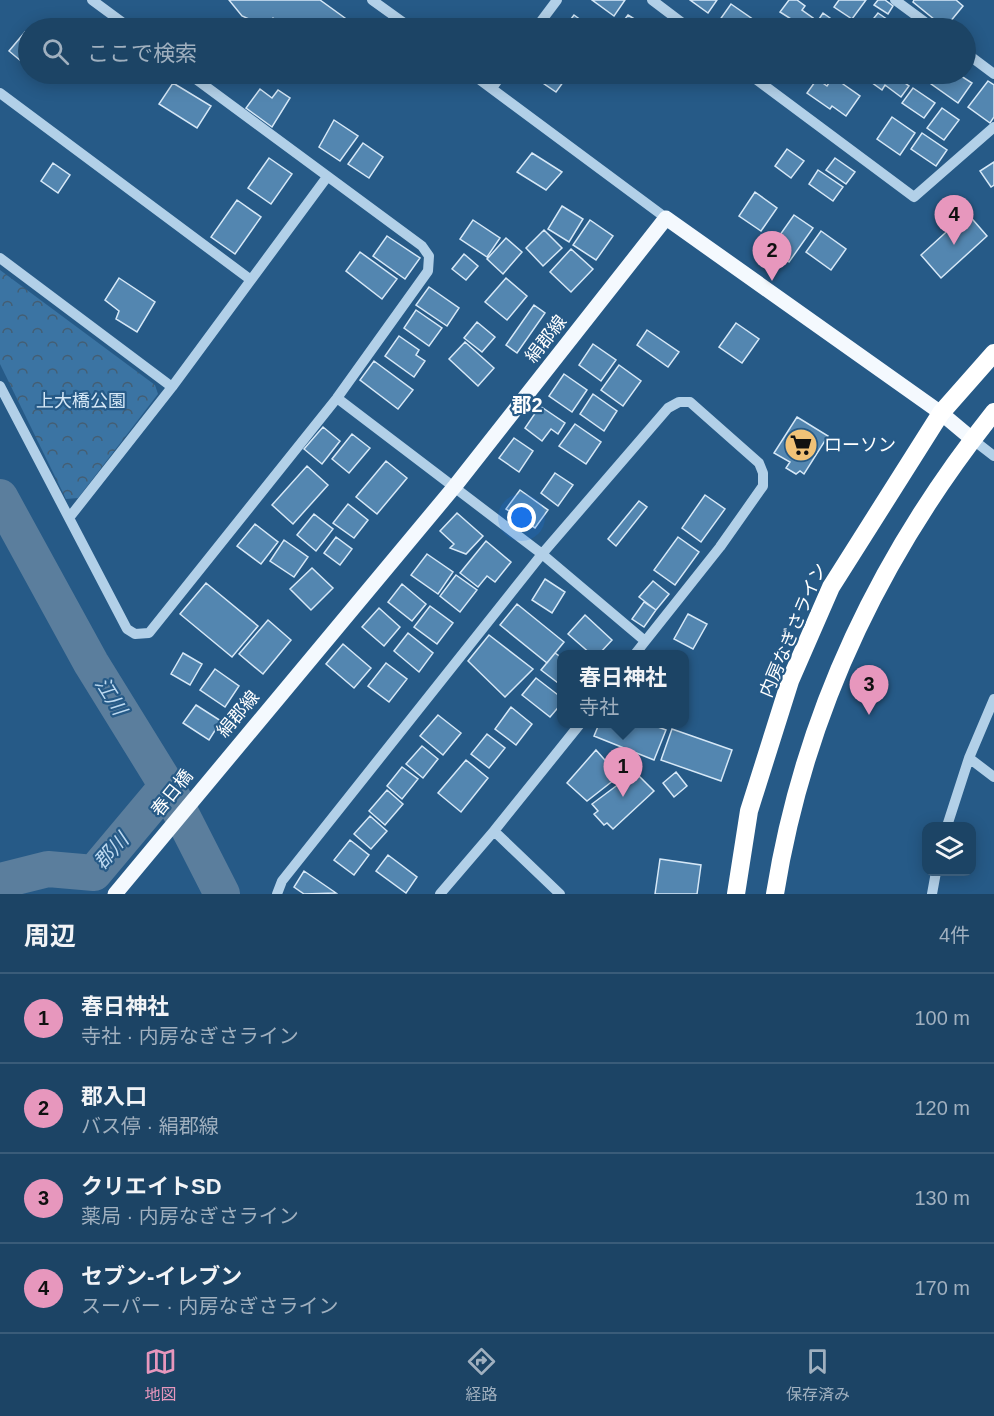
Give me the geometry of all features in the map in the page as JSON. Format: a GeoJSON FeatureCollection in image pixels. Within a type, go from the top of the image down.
{"type":"FeatureCollection","features":[{"type":"Feature","properties":{"kind":"highway","name":"内房なぎさライン"},"geometry":{"type":"LineString","coordinates":[[736,894],[749,811],[795,671],[831,587],[941,413],[994,353]]}},
{"type":"Feature","properties":{"kind":"highway"},"geometry":{"type":"LineString","coordinates":[[775,894],[784,838],[810,748],[849,643],[896,550],[972,439],[994,412]]}},
{"type":"Feature","properties":{"kind":"main road"},"geometry":{"type":"LineString","coordinates":[[666,218],[941,413],[972,439]]}},
{"type":"Feature","properties":{"kind":"main road","name":"絹郡線"},"geometry":{"type":"LineString","coordinates":[[213,773],[455,486],[666,218]]}},
{"type":"Feature","properties":{"kind":"main road","name":"春日橋"},"geometry":{"type":"LineString","coordinates":[[115,894],[213,773]]}},
{"type":"Feature","properties":{"kind":"street"},"geometry":{"type":"LineString","coordinates":[[92,0],[116,18]]}},
{"type":"Feature","properties":{"kind":"street"},"geometry":{"type":"LineString","coordinates":[[372,0],[397,18]]}},
{"type":"Feature","properties":{"kind":"street"},"geometry":{"type":"LineString","coordinates":[[544,18],[557,0]]}},
{"type":"Feature","properties":{"kind":"street"},"geometry":{"type":"LineString","coordinates":[[652,0],[676,18]]}},
{"type":"Feature","properties":{"kind":"street"},"geometry":{"type":"LineString","coordinates":[[895,0],[919,18]]}},
{"type":"Feature","properties":{"kind":"street"},"geometry":{"type":"LineString","coordinates":[[976,60],[994,74]]}},
{"type":"Feature","properties":{"kind":"street"},"geometry":{"type":"LineString","coordinates":[[0,386],[127,629],[135,634],[149,633],[337,398],[428,271],[429,256],[422,246],[202,84]]}},
{"type":"Feature","properties":{"kind":"street"},"geometry":{"type":"LineString","coordinates":[[486,84],[666,218]]}},
{"type":"Feature","properties":{"kind":"street"},"geometry":{"type":"LineString","coordinates":[[492,88],[495,84]]}},
{"type":"Feature","properties":{"kind":"street"},"geometry":{"type":"LineString","coordinates":[[761,84],[914,197],[994,127]]}},
{"type":"Feature","properties":{"kind":"street"},"geometry":{"type":"LineString","coordinates":[[0,93],[251,280]]}},
{"type":"Feature","properties":{"kind":"street"},"geometry":{"type":"LineString","coordinates":[[69,518],[172,387],[327,177]]}},
{"type":"Feature","properties":{"kind":"street"},"geometry":{"type":"LineString","coordinates":[[0,258],[172,387]]}},
{"type":"Feature","properties":{"kind":"street"},"geometry":{"type":"LineString","coordinates":[[337,398],[542,554],[645,641]]}},
{"type":"Feature","properties":{"kind":"street"},"geometry":{"type":"LineString","coordinates":[[277,894],[282,880],[542,554],[668,408],[679,402],[690,402],[759,463],[763,473],[763,486],[720,547],[638,650]]}},
{"type":"Feature","properties":{"kind":"street"},"geometry":{"type":"LineString","coordinates":[[972,439],[994,456]]}},
{"type":"Feature","properties":{"kind":"street"},"geometry":{"type":"LineString","coordinates":[[948,822],[969,758],[994,699]]}},
{"type":"Feature","properties":{"kind":"street"},"geometry":{"type":"LineString","coordinates":[[440,894],[494,831],[576,728]]}},
{"type":"Feature","properties":{"kind":"street"},"geometry":{"type":"LineString","coordinates":[[969,758],[994,777]]}},
{"type":"Feature","properties":{"kind":"street"},"geometry":{"type":"LineString","coordinates":[[494,831],[560,894]]}},
{"type":"Feature","properties":{"kind":"street"},"geometry":{"type":"LineString","coordinates":[[932,894],[935,876]]}},
{"type":"Feature","properties":{"kind":"green space","name":"上大橋公園"},"geometry":{"type":"Polygon","coordinates":[[[0,270],[155,385],[158,394],[78,498],[66,499],[0,364],[0,270]]]}},
{"type":"Feature","properties":{"kind":"building"},"geometry":{"type":"Polygon","coordinates":[[[229,0],[320,0],[345,18],[247,18],[242,16],[229,0]]]}},
{"type":"Feature","properties":{"kind":"building"},"geometry":{"type":"Polygon","coordinates":[[[592,0],[625,0],[614,16],[592,0]]]}},
{"type":"Feature","properties":{"kind":"building"},"geometry":{"type":"Polygon","coordinates":[[[690,0],[717,0],[708,13],[690,0]]]}},
{"type":"Feature","properties":{"kind":"building"},"geometry":{"type":"Polygon","coordinates":[[[789,0],[797,0],[805,6],[802,10],[813,18],[789,18],[780,12],[789,0]]]}},
{"type":"Feature","properties":{"kind":"building"},"geometry":{"type":"Polygon","coordinates":[[[839,0],[866,0],[853,18],[834,7],[839,0]]]}},
{"type":"Feature","properties":{"kind":"building"},"geometry":{"type":"Polygon","coordinates":[[[878,0],[885,0],[893,6],[888,14],[874,5],[878,0]]]}},
{"type":"Feature","properties":{"kind":"building"},"geometry":{"type":"Polygon","coordinates":[[[914,0],[956,0],[963,6],[953,18],[933,18],[913,2],[914,0]]]}},
{"type":"Feature","properties":{"kind":"building"},"geometry":{"type":"Polygon","coordinates":[[[731,4],[751,18],[721,18],[731,4]]]}},
{"type":"Feature","properties":{"kind":"building"},"geometry":{"type":"Polygon","coordinates":[[[823,13],[830,18],[820,18],[823,13]]]}},
{"type":"Feature","properties":{"kind":"building"},"geometry":{"type":"Polygon","coordinates":[[[878,13],[885,18],[874,18],[878,13]]]}},
{"type":"Feature","properties":{"kind":"building"},"geometry":{"type":"Polygon","coordinates":[[[18,40],[18,59],[9,51],[18,40]]]}},
{"type":"Feature","properties":{"kind":"building"},"geometry":{"type":"Polygon","coordinates":[[[988,81],[994,85],[994,117],[990,123],[968,107],[988,81]]]}},
{"type":"Feature","properties":{"kind":"building"},"geometry":{"type":"Polygon","coordinates":[[[172,84],[175,84],[211,106],[197,128],[159,104],[172,84]]]}},
{"type":"Feature","properties":{"kind":"building"},"geometry":{"type":"Polygon","coordinates":[[[544,84],[562,84],[556,92],[544,84]]]}},
{"type":"Feature","properties":{"kind":"building"},"geometry":{"type":"Polygon","coordinates":[[[813,84],[827,86],[828,84],[843,84],[860,96],[846,116],[832,106],[830,109],[807,93],[813,84]]]}},
{"type":"Feature","properties":{"kind":"building"},"geometry":{"type":"Polygon","coordinates":[[[874,84],[906,84],[909,86],[901,97],[885,85],[882,90],[874,84]]]}},
{"type":"Feature","properties":{"kind":"building"},"geometry":{"type":"Polygon","coordinates":[[[931,84],[971,84],[958,103],[931,84]]]}},
{"type":"Feature","properties":{"kind":"building"},"geometry":{"type":"Polygon","coordinates":[[[913,88],[935,103],[924,118],[902,103],[913,88]]]}},
{"type":"Feature","properties":{"kind":"building"},"geometry":{"type":"Polygon","coordinates":[[[260,89],[272,98],[278,90],[290,98],[272,127],[246,108],[260,89]]]}},
{"type":"Feature","properties":{"kind":"building"},"geometry":{"type":"Polygon","coordinates":[[[942,108],[959,120],[944,140],[927,128],[942,108]]]}},
{"type":"Feature","properties":{"kind":"building"},"geometry":{"type":"Polygon","coordinates":[[[892,117],[915,133],[900,155],[877,139],[892,117]]]}},
{"type":"Feature","properties":{"kind":"building"},"geometry":{"type":"Polygon","coordinates":[[[334,120],[358,136],[340,161],[319,147],[334,120]]]}},
{"type":"Feature","properties":{"kind":"building"},"geometry":{"type":"Polygon","coordinates":[[[922,133],[947,150],[936,166],[911,149],[922,133]]]}},
{"type":"Feature","properties":{"kind":"building"},"geometry":{"type":"Polygon","coordinates":[[[363,143],[383,157],[369,178],[348,164],[363,143]]]}},
{"type":"Feature","properties":{"kind":"building"},"geometry":{"type":"Polygon","coordinates":[[[787,149],[804,161],[791,178],[775,166],[787,149]]]}},
{"type":"Feature","properties":{"kind":"building"},"geometry":{"type":"Polygon","coordinates":[[[532,153],[562,172],[546,190],[517,172],[532,153]]]}},
{"type":"Feature","properties":{"kind":"building"},"geometry":{"type":"Polygon","coordinates":[[[269,158],[292,174],[271,204],[248,188],[269,158]]]}},
{"type":"Feature","properties":{"kind":"building"},"geometry":{"type":"Polygon","coordinates":[[[835,158],[855,172],[846,184],[826,170],[835,158]]]}},
{"type":"Feature","properties":{"kind":"building"},"geometry":{"type":"Polygon","coordinates":[[[994,162],[994,185],[991,187],[980,171],[994,162]]]}},
{"type":"Feature","properties":{"kind":"building"},"geometry":{"type":"Polygon","coordinates":[[[53,163],[70,175],[58,193],[41,181],[53,163]]]}},
{"type":"Feature","properties":{"kind":"building"},"geometry":{"type":"Polygon","coordinates":[[[818,170],[843,187],[833,201],[809,184],[818,170]]]}},
{"type":"Feature","properties":{"kind":"building"},"geometry":{"type":"Polygon","coordinates":[[[755,192],[777,208],[761,231],[739,216],[755,192]]]}},
{"type":"Feature","properties":{"kind":"building"},"geometry":{"type":"Polygon","coordinates":[[[237,200],[261,217],[235,254],[211,237],[237,200]]]}},
{"type":"Feature","properties":{"kind":"building"},"geometry":{"type":"Polygon","coordinates":[[[562,206],[583,219],[569,242],[548,229],[562,206]]]}},
{"type":"Feature","properties":{"kind":"building"},"geometry":{"type":"Polygon","coordinates":[[[967,213],[987,236],[941,278],[921,255],[967,213]]]}},
{"type":"Feature","properties":{"kind":"building"},"geometry":{"type":"Polygon","coordinates":[[[794,215],[813,228],[789,262],[770,249],[794,215]]]}},
{"type":"Feature","properties":{"kind":"building"},"geometry":{"type":"Polygon","coordinates":[[[473,220],[500,238],[487,257],[460,239],[473,220]]]}},
{"type":"Feature","properties":{"kind":"building"},"geometry":{"type":"Polygon","coordinates":[[[590,220],[613,236],[596,260],[573,245],[590,220]]]}},
{"type":"Feature","properties":{"kind":"building"},"geometry":{"type":"Polygon","coordinates":[[[544,230],[562,248],[543,266],[526,248],[544,230]]]}},
{"type":"Feature","properties":{"kind":"building"},"geometry":{"type":"Polygon","coordinates":[[[821,231],[846,249],[831,270],[806,252],[821,231]]]}},
{"type":"Feature","properties":{"kind":"building"},"geometry":{"type":"Polygon","coordinates":[[[387,236],[420,258],[405,279],[373,256],[387,236]]]}},
{"type":"Feature","properties":{"kind":"building"},"geometry":{"type":"Polygon","coordinates":[[[506,238],[522,252],[503,274],[487,259],[506,238]]]}},
{"type":"Feature","properties":{"kind":"building"},"geometry":{"type":"Polygon","coordinates":[[[571,249],[593,269],[571,292],[550,272],[571,249]]]}},
{"type":"Feature","properties":{"kind":"building"},"geometry":{"type":"Polygon","coordinates":[[[360,252],[397,279],[382,299],[346,271],[360,252]]]}},
{"type":"Feature","properties":{"kind":"building"},"geometry":{"type":"Polygon","coordinates":[[[464,254],[478,266],[466,280],[452,269],[464,254]]]}},
{"type":"Feature","properties":{"kind":"building"},"geometry":{"type":"Polygon","coordinates":[[[119,278],[155,302],[137,332],[116,319],[119,311],[105,300],[119,278]]]}},
{"type":"Feature","properties":{"kind":"building"},"geometry":{"type":"Polygon","coordinates":[[[506,278],[527,296],[507,320],[485,302],[506,278]]]}},
{"type":"Feature","properties":{"kind":"building"},"geometry":{"type":"Polygon","coordinates":[[[429,287],[459,308],[447,326],[416,305],[429,287]]]}},
{"type":"Feature","properties":{"kind":"building"},"geometry":{"type":"Polygon","coordinates":[[[534,305],[545,313],[517,353],[506,345],[534,305]]]}},
{"type":"Feature","properties":{"kind":"building"},"geometry":{"type":"Polygon","coordinates":[[[416,310],[442,328],[429,346],[404,328],[416,310]]]}},
{"type":"Feature","properties":{"kind":"building"},"geometry":{"type":"Polygon","coordinates":[[[477,322],[495,337],[482,352],[464,338],[477,322]]]}},
{"type":"Feature","properties":{"kind":"building"},"geometry":{"type":"Polygon","coordinates":[[[736,323],[759,339],[742,363],[719,347],[736,323]]]}},
{"type":"Feature","properties":{"kind":"building"},"geometry":{"type":"Polygon","coordinates":[[[647,330],[679,352],[668,367],[637,345],[647,330]]]}},
{"type":"Feature","properties":{"kind":"building"},"geometry":{"type":"Polygon","coordinates":[[[399,336],[419,350],[416,355],[425,361],[414,377],[385,356],[399,336]]]}},
{"type":"Feature","properties":{"kind":"building"},"geometry":{"type":"Polygon","coordinates":[[[465,342],[494,368],[478,386],[449,359],[465,342]]]}},
{"type":"Feature","properties":{"kind":"building"},"geometry":{"type":"Polygon","coordinates":[[[593,344],[616,360],[601,381],[579,365],[593,344]]]}},
{"type":"Feature","properties":{"kind":"building"},"geometry":{"type":"Polygon","coordinates":[[[374,361],[413,390],[398,409],[360,380],[374,361]]]}},
{"type":"Feature","properties":{"kind":"building"},"geometry":{"type":"Polygon","coordinates":[[[619,365],[641,381],[623,406],[601,390],[619,365]]]}},
{"type":"Feature","properties":{"kind":"building"},"geometry":{"type":"Polygon","coordinates":[[[564,374],[587,390],[572,412],[549,396],[564,374]]]}},
{"type":"Feature","properties":{"kind":"building"},"geometry":{"type":"Polygon","coordinates":[[[593,394],[617,411],[604,431],[580,414],[593,394]]]}},
{"type":"Feature","properties":{"kind":"building"},"geometry":{"type":"Polygon","coordinates":[[[540,406],[565,423],[558,434],[551,429],[542,441],[525,428],[540,406]]]}},
{"type":"Feature","properties":{"kind":"building","name":"ローソン"},"geometry":{"type":"Polygon","coordinates":[[[797,417],[828,436],[804,474],[800,471],[796,474],[786,468],[790,462],[774,453],[797,417]]]}},
{"type":"Feature","properties":{"kind":"building"},"geometry":{"type":"Polygon","coordinates":[[[575,424],[601,442],[586,464],[559,446],[575,424]]]}},
{"type":"Feature","properties":{"kind":"building"},"geometry":{"type":"Polygon","coordinates":[[[323,427],[340,441],[322,464],[304,449],[323,427]]]}},
{"type":"Feature","properties":{"kind":"building"},"geometry":{"type":"Polygon","coordinates":[[[352,434],[370,448],[349,473],[332,459],[352,434]]]}},
{"type":"Feature","properties":{"kind":"building"},"geometry":{"type":"Polygon","coordinates":[[[514,438],[533,451],[519,472],[499,458],[514,438]]]}},
{"type":"Feature","properties":{"kind":"building"},"geometry":{"type":"Polygon","coordinates":[[[386,461],[407,478],[377,514],[356,497],[386,461]]]}},
{"type":"Feature","properties":{"kind":"building"},"geometry":{"type":"Polygon","coordinates":[[[307,466],[328,485],[293,524],[272,505],[307,466]]]}},
{"type":"Feature","properties":{"kind":"building"},"geometry":{"type":"Polygon","coordinates":[[[555,473],[573,485],[558,506],[541,493],[555,473]]]}},
{"type":"Feature","properties":{"kind":"building"},"geometry":{"type":"Polygon","coordinates":[[[520,490],[548,510],[535,528],[506,509],[520,490]]]}},
{"type":"Feature","properties":{"kind":"building"},"geometry":{"type":"Polygon","coordinates":[[[705,495],[725,509],[701,542],[682,528],[705,495]]]}},
{"type":"Feature","properties":{"kind":"building"},"geometry":{"type":"Polygon","coordinates":[[[639,501],[647,507],[616,546],[608,539],[639,501]]]}},
{"type":"Feature","properties":{"kind":"building"},"geometry":{"type":"Polygon","coordinates":[[[348,504],[368,520],[354,538],[333,523],[348,504]]]}},
{"type":"Feature","properties":{"kind":"building"},"geometry":{"type":"Polygon","coordinates":[[[457,513],[483,536],[466,554],[450,548],[454,544],[440,531],[457,513]]]}},
{"type":"Feature","properties":{"kind":"building"},"geometry":{"type":"Polygon","coordinates":[[[314,514],[333,529],[316,551],[297,535],[314,514]]]}},
{"type":"Feature","properties":{"kind":"building"},"geometry":{"type":"Polygon","coordinates":[[[255,524],[278,542],[261,564],[237,546],[255,524]]]}},
{"type":"Feature","properties":{"kind":"building"},"geometry":{"type":"Polygon","coordinates":[[[336,537],[352,549],[340,565],[324,553],[336,537]]]}},
{"type":"Feature","properties":{"kind":"building"},"geometry":{"type":"Polygon","coordinates":[[[678,537],[699,552],[675,585],[654,570],[678,537]]]}},
{"type":"Feature","properties":{"kind":"building"},"geometry":{"type":"Polygon","coordinates":[[[284,540],[308,557],[294,577],[270,561],[284,540]]]}},
{"type":"Feature","properties":{"kind":"building"},"geometry":{"type":"Polygon","coordinates":[[[486,541],[511,562],[495,582],[487,576],[478,587],[460,573],[486,541]]]}},
{"type":"Feature","properties":{"kind":"building"},"geometry":{"type":"Polygon","coordinates":[[[427,554],[453,572],[438,594],[411,575],[427,554]]]}},
{"type":"Feature","properties":{"kind":"building"},"geometry":{"type":"Polygon","coordinates":[[[312,568],[333,588],[311,610],[290,589],[312,568]]]}},
{"type":"Feature","properties":{"kind":"building"},"geometry":{"type":"Polygon","coordinates":[[[456,575],[477,590],[460,612],[440,596],[456,575]]]}},
{"type":"Feature","properties":{"kind":"building"},"geometry":{"type":"Polygon","coordinates":[[[545,579],[565,592],[552,613],[532,600],[545,579]]]}},
{"type":"Feature","properties":{"kind":"building"},"geometry":{"type":"Polygon","coordinates":[[[653,581],[669,594],[656,610],[639,597],[653,581]]]}},
{"type":"Feature","properties":{"kind":"building"},"geometry":{"type":"Polygon","coordinates":[[[206,583],[258,626],[232,657],[180,614],[206,583]]]}},
{"type":"Feature","properties":{"kind":"building"},"geometry":{"type":"Polygon","coordinates":[[[402,584],[426,604],[412,621],[388,602],[402,584]]]}},
{"type":"Feature","properties":{"kind":"building"},"geometry":{"type":"Polygon","coordinates":[[[644,602],[656,610],[644,627],[632,619],[644,602]]]}},
{"type":"Feature","properties":{"kind":"building"},"geometry":{"type":"Polygon","coordinates":[[[517,604],[564,642],[547,663],[500,625],[517,604]]]}},
{"type":"Feature","properties":{"kind":"building"},"geometry":{"type":"Polygon","coordinates":[[[430,606],[453,623],[437,644],[414,627],[430,606]]]}},
{"type":"Feature","properties":{"kind":"building"},"geometry":{"type":"Polygon","coordinates":[[[379,608],[400,627],[384,646],[362,627],[379,608]]]}},
{"type":"Feature","properties":{"kind":"building"},"geometry":{"type":"Polygon","coordinates":[[[688,614],[707,624],[693,649],[674,639],[688,614]]]}},
{"type":"Feature","properties":{"kind":"building"},"geometry":{"type":"Polygon","coordinates":[[[585,615],[612,640],[603,650],[586,650],[568,634],[585,615]]]}},
{"type":"Feature","properties":{"kind":"building"},"geometry":{"type":"Polygon","coordinates":[[[268,620],[291,640],[263,674],[239,654],[268,620]]]}},
{"type":"Feature","properties":{"kind":"building"},"geometry":{"type":"Polygon","coordinates":[[[408,633],[433,653],[419,672],[394,651],[408,633]]]}},
{"type":"Feature","properties":{"kind":"building"},"geometry":{"type":"Polygon","coordinates":[[[489,635],[533,669],[505,697],[468,661],[489,635]]]}},
{"type":"Feature","properties":{"kind":"building"},"geometry":{"type":"Polygon","coordinates":[[[343,644],[371,668],[354,688],[326,664],[343,644]]]}},
{"type":"Feature","properties":{"kind":"building"},"geometry":{"type":"Polygon","coordinates":[[[183,653],[202,664],[190,685],[171,674],[183,653]]]}},
{"type":"Feature","properties":{"kind":"building"},"geometry":{"type":"Polygon","coordinates":[[[555,653],[557,654],[557,682],[541,670],[555,653]]]}},
{"type":"Feature","properties":{"kind":"building"},"geometry":{"type":"Polygon","coordinates":[[[386,663],[407,679],[389,702],[368,686],[386,663]]]}},
{"type":"Feature","properties":{"kind":"building"},"geometry":{"type":"Polygon","coordinates":[[[215,669],[239,686],[225,707],[200,690],[215,669]]]}},
{"type":"Feature","properties":{"kind":"building"},"geometry":{"type":"Polygon","coordinates":[[[536,678],[557,694],[557,709],[550,717],[522,695],[536,678]]]}},
{"type":"Feature","properties":{"kind":"building"},"geometry":{"type":"Polygon","coordinates":[[[196,705],[221,721],[209,740],[183,723],[196,705]]]}},
{"type":"Feature","properties":{"kind":"building"},"geometry":{"type":"Polygon","coordinates":[[[511,707],[532,724],[516,745],[495,729],[511,707]]]}},
{"type":"Feature","properties":{"kind":"building"},"geometry":{"type":"Polygon","coordinates":[[[438,715],[461,733],[443,755],[420,736],[438,715]]]}},
{"type":"Feature","properties":{"kind":"building"},"geometry":{"type":"Polygon","coordinates":[[[597,728],[661,728],[666,730],[654,760],[594,736],[597,728]]]}},
{"type":"Feature","properties":{"kind":"building"},"geometry":{"type":"Polygon","coordinates":[[[672,729],[732,750],[721,781],[661,760],[672,729]]]}},
{"type":"Feature","properties":{"kind":"building"},"geometry":{"type":"Polygon","coordinates":[[[487,734],[505,748],[489,768],[471,754],[487,734]]]}},
{"type":"Feature","properties":{"kind":"building"},"geometry":{"type":"Polygon","coordinates":[[[422,746],[438,759],[423,778],[406,764],[422,746]]]}},
{"type":"Feature","properties":{"kind":"building"},"geometry":{"type":"Polygon","coordinates":[[[596,750],[619,776],[587,801],[567,783],[596,750]]]}},
{"type":"Feature","properties":{"kind":"building"},"geometry":{"type":"Polygon","coordinates":[[[466,760],[488,778],[461,812],[438,793],[466,760]]]}},
{"type":"Feature","properties":{"kind":"building"},"geometry":{"type":"Polygon","coordinates":[[[402,767],[418,779],[402,799],[387,786],[402,767]]]}},
{"type":"Feature","properties":{"kind":"building"},"geometry":{"type":"Polygon","coordinates":[[[635,772],[654,791],[613,829],[607,823],[604,825],[594,814],[598,811],[592,804],[635,772]]]}},
{"type":"Feature","properties":{"kind":"building"},"geometry":{"type":"Polygon","coordinates":[[[676,772],[687,786],[674,797],[663,783],[676,772]]]}},
{"type":"Feature","properties":{"kind":"building"},"geometry":{"type":"Polygon","coordinates":[[[387,790],[403,804],[385,825],[369,811],[387,790]]]}},
{"type":"Feature","properties":{"kind":"building"},"geometry":{"type":"Polygon","coordinates":[[[370,816],[387,831],[371,849],[354,834],[370,816]]]}},
{"type":"Feature","properties":{"kind":"building"},"geometry":{"type":"Polygon","coordinates":[[[350,840],[369,855],[354,875],[334,860],[350,840]]]}},
{"type":"Feature","properties":{"kind":"building"},"geometry":{"type":"Polygon","coordinates":[[[388,855],[417,877],[406,893],[376,871],[388,855]]]}},
{"type":"Feature","properties":{"kind":"building"},"geometry":{"type":"Polygon","coordinates":[[[660,859],[701,865],[697,894],[655,894],[660,859]]]}},
{"type":"Feature","properties":{"kind":"building"},"geometry":{"type":"Polygon","coordinates":[[[304,871],[336,893],[304,894],[294,887],[304,871]]]}},
{"type":"Feature","properties":{"kind":"waterway","name":"江川"},"geometry":{"type":"LineString","coordinates":[[0,497],[91,663],[167,786],[222,894]]}},
{"type":"Feature","properties":{"kind":"waterway","name":"郡川"},"geometry":{"type":"LineString","coordinates":[[0,881],[48,869],[94,873],[167,786]]}},
{"type":"Feature","properties":{"kind":"place","name":"セブン-イレブン"},"geometry":{"type":"Point","coordinates":[954,245]}},
{"type":"Feature","properties":{"kind":"place","name":"郡入口"},"geometry":{"type":"Point","coordinates":[772,281]}},
{"type":"Feature","properties":{"kind":"place","name":"ローソン"},"geometry":{"type":"Point","coordinates":[801,445]}},
{"type":"Feature","properties":{"kind":"place","name":"クリエイトSD"},"geometry":{"type":"Point","coordinates":[869,715]}},
{"type":"Feature","properties":{"kind":"place","name":"春日神社"},"geometry":{"type":"Point","coordinates":[623,797]}},
{"type":"Feature","properties":{"kind":"district","name":"郡2"},"geometry":{"type":"Point","coordinates":[527,405]}}]}
